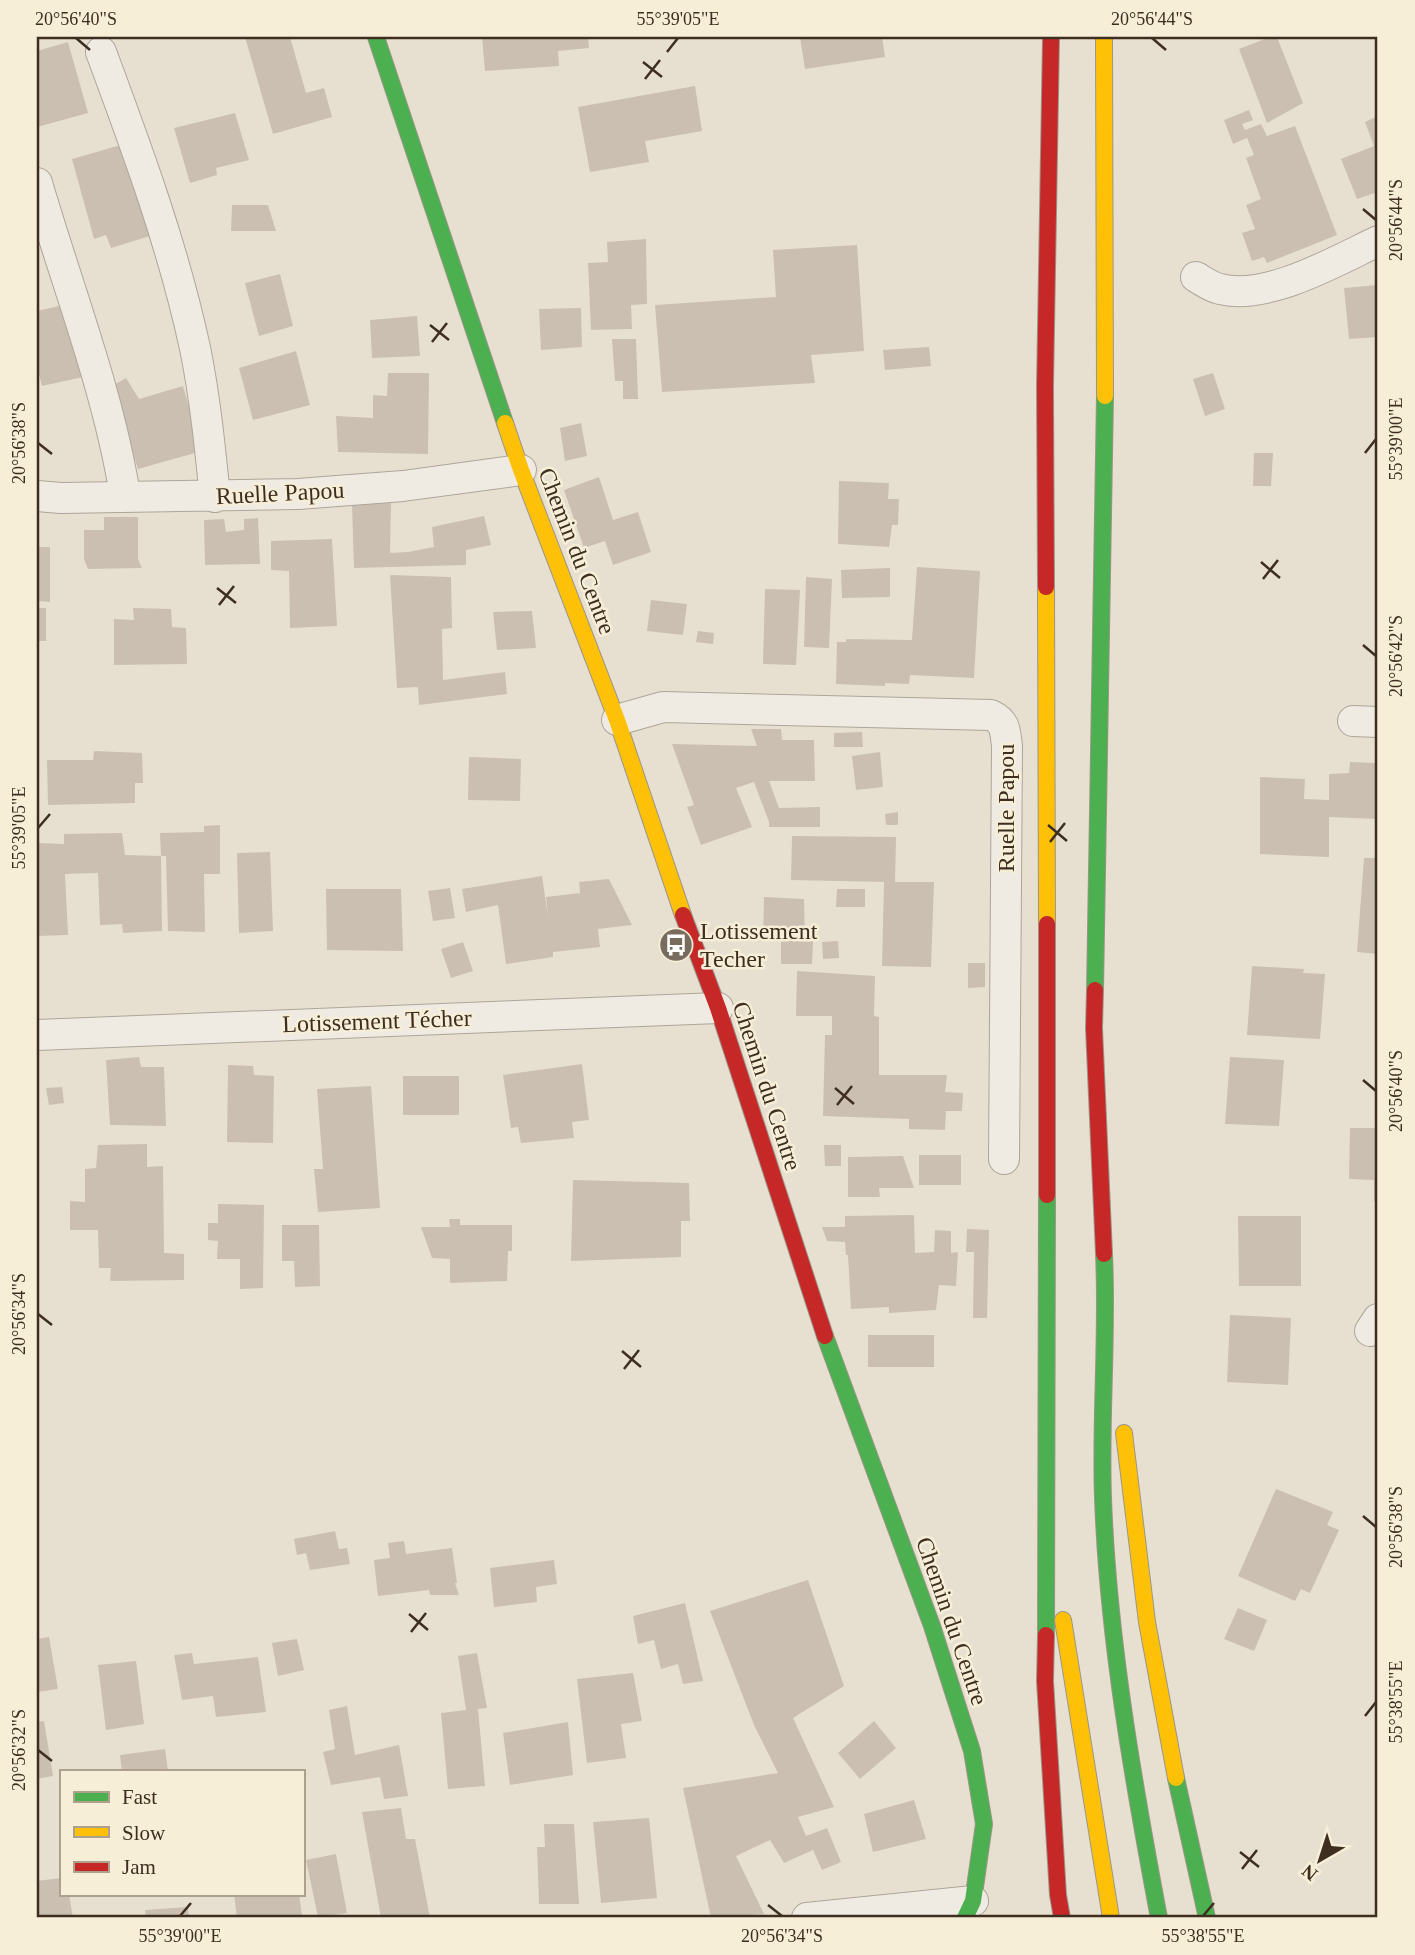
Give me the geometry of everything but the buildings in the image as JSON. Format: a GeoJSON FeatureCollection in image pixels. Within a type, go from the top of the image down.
{"type":"FeatureCollection","features":[{"type":"Feature","properties":{"kind":"main road","name":"Chemin du Centre"},"geometry":{"type":"LineString","coordinates":[[376,37],[522,470],[617,720],[667,873],[718,1007],[819,1320],[932,1626],[972,1751],[984,1824],[969,1910]]}},
{"type":"Feature","properties":{"kind":"main road"},"geometry":{"type":"LineString","coordinates":[[1051,37],[1045,386],[1045,1681],[1058,1895],[1062,1918]]}},
{"type":"Feature","properties":{"kind":"main road"},"geometry":{"type":"LineString","coordinates":[[1104,37],[1106,323],[1094,1028],[1105,1278],[1103,1498],[1114,1631],[1132,1777],[1159,1918]]}},
{"type":"Feature","properties":{"kind":"main road"},"geometry":{"type":"LineString","coordinates":[[1105,1278],[1147,1622],[1184,1818],[1208,1918]]}},
{"type":"Feature","properties":{"kind":"main road"},"geometry":{"type":"LineString","coordinates":[[1047,1518],[1111,1918]]}},
{"type":"Feature","properties":{"kind":"street"},"geometry":{"type":"LineString","coordinates":[[101,52],[164,227],[188,321],[207,422],[215,497]]}},
{"type":"Feature","properties":{"kind":"street"},"geometry":{"type":"LineString","coordinates":[[37,183],[107,407],[125,495]]}},
{"type":"Feature","properties":{"kind":"street"},"geometry":{"type":"LineString","coordinates":[[1196,276],[1218,289],[1237,292],[1266,288],[1311,272],[1378,241]]}},
{"type":"Feature","properties":{"kind":"street","name":"Ruelle Papou"},"geometry":{"type":"LineString","coordinates":[[37,496],[215,497],[298,494],[403,486],[522,470]]}},
{"type":"Feature","properties":{"kind":"street","name":"Ruelle Papou"},"geometry":{"type":"LineString","coordinates":[[617,720],[663,707],[991,715],[1000,719],[1004,724],[1007,746],[1004,1159]]}},
{"type":"Feature","properties":{"kind":"street","name":"Lotissement Técher"},"geometry":{"type":"LineString","coordinates":[[37,1035],[718,1007]]}},
{"type":"Feature","properties":{"kind":"street"},"geometry":{"type":"LineString","coordinates":[[807,1918],[969,1910]]}},
{"type":"Feature","properties":{"kind":"traffic: fast"},"geometry":{"type":"LineString","coordinates":[[376,37],[505,423]]}},
{"type":"Feature","properties":{"kind":"traffic: fast"},"geometry":{"type":"LineString","coordinates":[[1095,990],[1105,396]]}},
{"type":"Feature","properties":{"kind":"traffic: fast"},"geometry":{"type":"LineString","coordinates":[[1046,1635],[1047,1195]]}},
{"type":"Feature","properties":{"kind":"traffic: fast"},"geometry":{"type":"LineString","coordinates":[[1104,1254],[1102,1468],[1110,1603],[1123,1709],[1159,1918]]}},
{"type":"Feature","properties":{"kind":"traffic: fast"},"geometry":{"type":"LineString","coordinates":[[825,1336],[932,1626],[972,1751],[984,1824],[973,1901],[965,1918]]}},
{"type":"Feature","properties":{"kind":"traffic: fast"},"geometry":{"type":"LineString","coordinates":[[1176,1778],[1207,1918]]}},
{"type":"Feature","properties":{"kind":"traffic: slow"},"geometry":{"type":"LineString","coordinates":[[1104,37],[1105,396]]}},
{"type":"Feature","properties":{"kind":"traffic: slow"},"geometry":{"type":"LineString","coordinates":[[505,423],[617,720],[683,915]]}},
{"type":"Feature","properties":{"kind":"traffic: slow"},"geometry":{"type":"LineString","coordinates":[[1046,587],[1047,924]]}},
{"type":"Feature","properties":{"kind":"traffic: slow"},"geometry":{"type":"LineString","coordinates":[[1124,1433],[1147,1622],[1176,1778]]}},
{"type":"Feature","properties":{"kind":"traffic: slow"},"geometry":{"type":"LineString","coordinates":[[1063,1620],[1111,1918]]}},
{"type":"Feature","properties":{"kind":"traffic: jam"},"geometry":{"type":"LineString","coordinates":[[1046,587],[1045,386],[1051,37]]}},
{"type":"Feature","properties":{"kind":"traffic: jam"},"geometry":{"type":"LineString","coordinates":[[683,915],[718,1008],[825,1336]]}},
{"type":"Feature","properties":{"kind":"traffic: jam"},"geometry":{"type":"LineString","coordinates":[[1047,924],[1047,1195]]}},
{"type":"Feature","properties":{"kind":"traffic: jam"},"geometry":{"type":"LineString","coordinates":[[1095,990],[1094,1028],[1104,1254]]}},
{"type":"Feature","properties":{"kind":"traffic: jam"},"geometry":{"type":"LineString","coordinates":[[1046,1635],[1045,1681],[1058,1895],[1062,1918]]}},
{"type":"Feature","properties":{"kind":"place","name":"Lotissement Techer"},"geometry":{"type":"Point","coordinates":[676,945]}}]}
